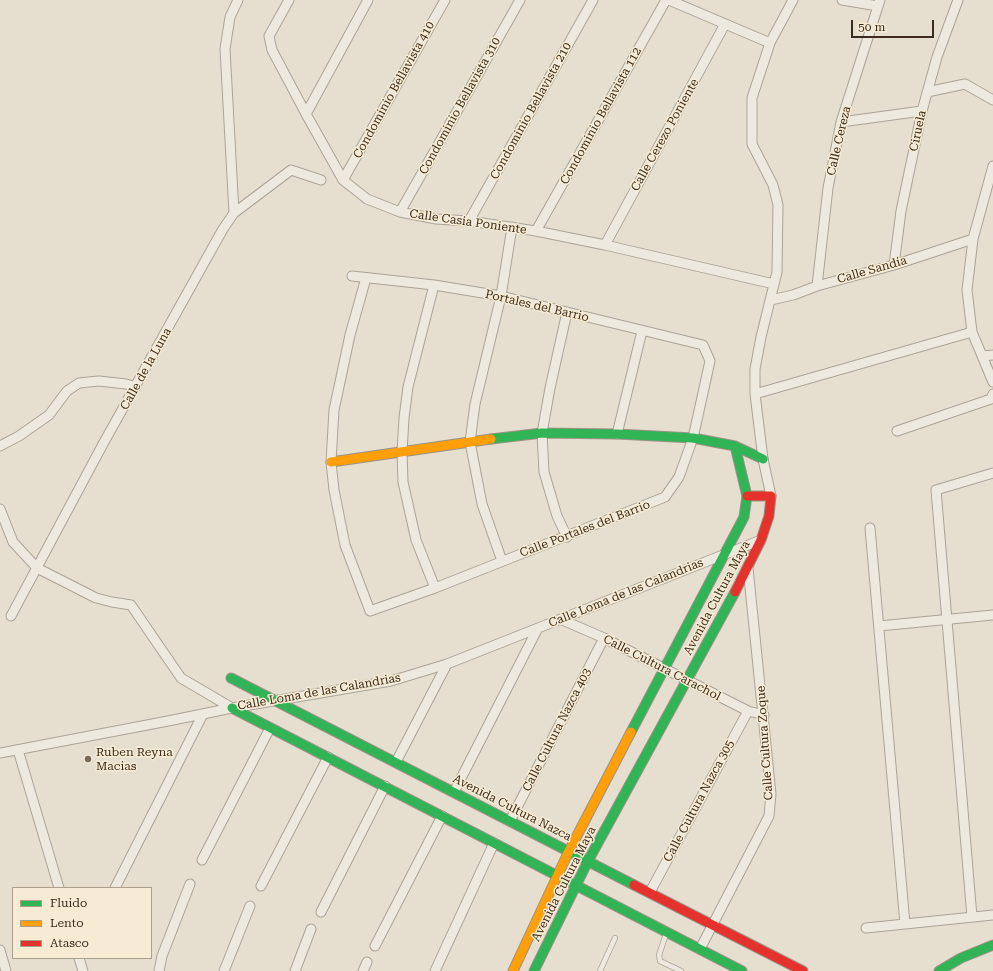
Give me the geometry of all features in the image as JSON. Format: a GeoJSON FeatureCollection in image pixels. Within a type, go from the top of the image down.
{"type":"FeatureCollection","features":[{"type":"Feature","properties":{"kind":"street"},"geometry":{"type":"LineString","coordinates":[[234,213],[225,49],[230,17],[238,0]]}},
{"type":"Feature","properties":{"kind":"street","name":"Calle Casia Poniente"},"geometry":{"type":"LineString","coordinates":[[289,0],[269,36],[272,50],[306,114],[344,180],[367,199],[400,212],[436,219],[536,231],[605,245],[774,284]]}},
{"type":"Feature","properties":{"kind":"street"},"geometry":{"type":"LineString","coordinates":[[306,114],[368,0]]}},
{"type":"Feature","properties":{"kind":"street","name":"Condominio Bellavista 410"},"geometry":{"type":"LineString","coordinates":[[344,180],[445,0]]}},
{"type":"Feature","properties":{"kind":"street","name":"Condominio Bellavista 310"},"geometry":{"type":"LineString","coordinates":[[400,212],[520,0]]}},
{"type":"Feature","properties":{"kind":"street","name":"Condominio Bellavista 210"},"geometry":{"type":"LineString","coordinates":[[469,222],[592,0]]}},
{"type":"Feature","properties":{"kind":"street"},"geometry":{"type":"LineString","coordinates":[[667,0],[770,43]]}},
{"type":"Feature","properties":{"kind":"street","name":"Condominio Bellavista 112"},"geometry":{"type":"LineString","coordinates":[[536,231],[667,0]]}},
{"type":"Feature","properties":{"kind":"street","name":"Avenida Cultura Maya"},"geometry":{"type":"LineString","coordinates":[[534,971],[588,861],[748,568],[761,540],[769,516],[771,496],[763,459],[755,394],[755,369],[761,337],[777,272],[778,205],[773,185],[752,144],[752,98],[770,43],[793,0]]}},
{"type":"Feature","properties":{"kind":"street"},"geometry":{"type":"LineString","coordinates":[[842,0],[879,3]]}},
{"type":"Feature","properties":{"kind":"street","name":"Ciruela"},"geometry":{"type":"LineString","coordinates":[[894,265],[901,211],[922,111],[937,57],[958,0]]}},
{"type":"Feature","properties":{"kind":"street","name":"Calle Cereza"},"geometry":{"type":"LineString","coordinates":[[817,286],[828,188],[841,122],[879,3]]}},
{"type":"Feature","properties":{"kind":"street","name":"Calle Cerezo Poniente"},"geometry":{"type":"LineString","coordinates":[[605,245],[725,24]]}},
{"type":"Feature","properties":{"kind":"street"},"geometry":{"type":"LineString","coordinates":[[927,92],[965,84],[993,100]]}},
{"type":"Feature","properties":{"kind":"street"},"geometry":{"type":"LineString","coordinates":[[841,122],[922,111]]}},
{"type":"Feature","properties":{"kind":"street"},"geometry":{"type":"LineString","coordinates":[[993,166],[973,239],[967,290],[972,332],[993,382]]}},
{"type":"Feature","properties":{"kind":"street","name":"Calle de la Luna"},"geometry":{"type":"LineString","coordinates":[[11,616],[103,444],[234,213],[291,170],[321,180]]}},
{"type":"Feature","properties":{"kind":"street"},"geometry":{"type":"LineString","coordinates":[[502,561],[482,504],[470,442],[475,404],[501,296],[512,227]]}},
{"type":"Feature","properties":{"kind":"street","name":"Calle Sandía"},"geometry":{"type":"LineString","coordinates":[[771,300],[793,295],[817,286],[894,265],[973,239]]}},
{"type":"Feature","properties":{"kind":"street","name":"Portales del Barrio"},"geometry":{"type":"LineString","coordinates":[[352,276],[434,285],[501,296],[703,345],[710,361]]}},
{"type":"Feature","properties":{"kind":"street"},"geometry":{"type":"LineString","coordinates":[[366,278],[350,335],[334,410],[332,462],[542,433],[617,434],[692,438],[735,446],[763,459]]}},
{"type":"Feature","properties":{"kind":"street"},"geometry":{"type":"LineString","coordinates":[[434,285],[408,386],[402,452],[403,482],[416,540],[435,588]]}},
{"type":"Feature","properties":{"kind":"street"},"geometry":{"type":"LineString","coordinates":[[567,312],[550,388],[542,433],[544,472],[557,516],[567,537]]}},
{"type":"Feature","properties":{"kind":"street"},"geometry":{"type":"LineString","coordinates":[[617,434],[642,331]]}},
{"type":"Feature","properties":{"kind":"street"},"geometry":{"type":"LineString","coordinates":[[755,394],[972,332]]}},
{"type":"Feature","properties":{"kind":"street"},"geometry":{"type":"LineString","coordinates":[[982,356],[993,355]]}},
{"type":"Feature","properties":{"kind":"street","name":"Calle Portales del Barrio"},"geometry":{"type":"LineString","coordinates":[[332,462],[334,490],[345,544],[370,610],[435,588],[665,497],[679,477],[692,438],[710,361]]}},
{"type":"Feature","properties":{"kind":"street"},"geometry":{"type":"LineString","coordinates":[[0,446],[19,436],[49,415],[67,391],[79,383],[99,381],[126,384],[136,387]]}},
{"type":"Feature","properties":{"kind":"street"},"geometry":{"type":"LineString","coordinates":[[897,431],[991,400],[993,394]]}},
{"type":"Feature","properties":{"kind":"street","name":"Avenida Cultura Maya"},"geometry":{"type":"LineString","coordinates":[[513,971],[568,851],[744,517],[747,496],[735,446]]}},
{"type":"Feature","properties":{"kind":"street"},"geometry":{"type":"LineString","coordinates":[[972,917],[936,490],[993,473]]}},
{"type":"Feature","properties":{"kind":"street"},"geometry":{"type":"LineString","coordinates":[[747,496],[771,496]]}},
{"type":"Feature","properties":{"kind":"street"},"geometry":{"type":"LineString","coordinates":[[0,509],[13,542],[37,568],[96,598],[130,605],[181,678],[270,728],[742,971]]}},
{"type":"Feature","properties":{"kind":"street"},"geometry":{"type":"LineString","coordinates":[[870,528],[905,924]]}},
{"type":"Feature","properties":{"kind":"street","name":"Calle Loma de las Calandrias"},"geometry":{"type":"LineString","coordinates":[[0,753],[232,708],[391,682],[446,664],[761,540]]}},
{"type":"Feature","properties":{"kind":"street","name":"Calle Cultura Zoque"},"geometry":{"type":"LineString","coordinates":[[700,949],[769,816],[771,794],[748,568]]}},
{"type":"Feature","properties":{"kind":"street"},"geometry":{"type":"LineString","coordinates":[[879,626],[993,615]]}},
{"type":"Feature","properties":{"kind":"street","name":"Calle Cultura Carachol"},"geometry":{"type":"LineString","coordinates":[[560,619],[604,638],[748,710],[764,715]]}},
{"type":"Feature","properties":{"kind":"street"},"geometry":{"type":"LineString","coordinates":[[454,792],[538,628]]}},
{"type":"Feature","properties":{"kind":"street","name":"Calle Cultura Nazca 403"},"geometry":{"type":"LineString","coordinates":[[510,821],[604,638]]}},
{"type":"Feature","properties":{"kind":"street"},"geometry":{"type":"LineString","coordinates":[[396,762],[446,664]]}},
{"type":"Feature","properties":{"kind":"street","name":"Avenida Cultura Nazca"},"geometry":{"type":"LineString","coordinates":[[232,678],[803,971]]}},
{"type":"Feature","properties":{"kind":"street","name":"Calle Cultura Nazca 305"},"geometry":{"type":"LineString","coordinates":[[650,892],[748,710]]}},
{"type":"Feature","properties":{"kind":"street"},"geometry":{"type":"LineString","coordinates":[[116,887],[203,714]]}},
{"type":"Feature","properties":{"kind":"street"},"geometry":{"type":"LineString","coordinates":[[202,860],[270,728]]}},
{"type":"Feature","properties":{"kind":"street"},"geometry":{"type":"LineString","coordinates":[[18,750],[59,887]]}},
{"type":"Feature","properties":{"kind":"street"},"geometry":{"type":"LineString","coordinates":[[261,886],[328,757]]}},
{"type":"Feature","properties":{"kind":"street"},"geometry":{"type":"LineString","coordinates":[[321,912],[385,786]]}},
{"type":"Feature","properties":{"kind":"street"},"geometry":{"type":"LineString","coordinates":[[375,946],[442,816]]}},
{"type":"Feature","properties":{"kind":"street"},"geometry":{"type":"LineString","coordinates":[[435,971],[494,843]]}},
{"type":"Feature","properties":{"kind":"street"},"geometry":{"type":"LineString","coordinates":[[159,971],[162,956],[190,884]]}},
{"type":"Feature","properties":{"kind":"street"},"geometry":{"type":"LineString","coordinates":[[224,971],[250,906]]}},
{"type":"Feature","properties":{"kind":"street"},"geometry":{"type":"LineString","coordinates":[[866,928],[993,914]]}},
{"type":"Feature","properties":{"kind":"street"},"geometry":{"type":"LineString","coordinates":[[295,971],[311,929]]}},
{"type":"Feature","properties":{"kind":"street"},"geometry":{"type":"LineString","coordinates":[[939,971],[961,958],[993,945]]}},
{"type":"Feature","properties":{"kind":"street"},"geometry":{"type":"LineString","coordinates":[[0,950],[6,971]]}},
{"type":"Feature","properties":{"kind":"street"},"geometry":{"type":"LineString","coordinates":[[80,959],[83,971]]}},
{"type":"Feature","properties":{"kind":"street"},"geometry":{"type":"LineString","coordinates":[[363,971],[367,962]]}},
{"type":"Feature","properties":{"kind":"lane"},"geometry":{"type":"LineString","coordinates":[[667,932],[659,955],[660,961],[681,971]]}},
{"type":"Feature","properties":{"kind":"lane"},"geometry":{"type":"LineString","coordinates":[[600,971],[615,938]]}},
{"type":"Feature","properties":{"kind":"traffic: fast"},"geometry":{"type":"LineString","coordinates":[[491,439],[542,433],[617,434],[693,438],[735,446],[763,459]]}},
{"type":"Feature","properties":{"kind":"traffic: fast"},"geometry":{"type":"LineString","coordinates":[[631,732],[744,517],[747,496],[735,446]]}},
{"type":"Feature","properties":{"kind":"traffic: fast"},"geometry":{"type":"LineString","coordinates":[[534,971],[588,861],[735,592]]}},
{"type":"Feature","properties":{"kind":"traffic: fast"},"geometry":{"type":"LineString","coordinates":[[231,678],[634,885]]}},
{"type":"Feature","properties":{"kind":"traffic: fast"},"geometry":{"type":"LineString","coordinates":[[232,708],[742,971]]}},
{"type":"Feature","properties":{"kind":"traffic: fast"},"geometry":{"type":"LineString","coordinates":[[939,971],[961,958],[993,945]]}},
{"type":"Feature","properties":{"kind":"traffic: slow"},"geometry":{"type":"LineString","coordinates":[[331,462],[491,439]]}},
{"type":"Feature","properties":{"kind":"traffic: slow"},"geometry":{"type":"LineString","coordinates":[[513,971],[569,851],[631,732]]}},
{"type":"Feature","properties":{"kind":"traffic: jam"},"geometry":{"type":"LineString","coordinates":[[735,592],[761,540],[769,516],[771,496],[747,496]]}},
{"type":"Feature","properties":{"kind":"traffic: jam"},"geometry":{"type":"LineString","coordinates":[[634,885],[803,971]]}},
{"type":"Feature","properties":{"kind":"place","name":"Ruben Reyna Macias"},"geometry":{"type":"Point","coordinates":[88,759]}}]}
